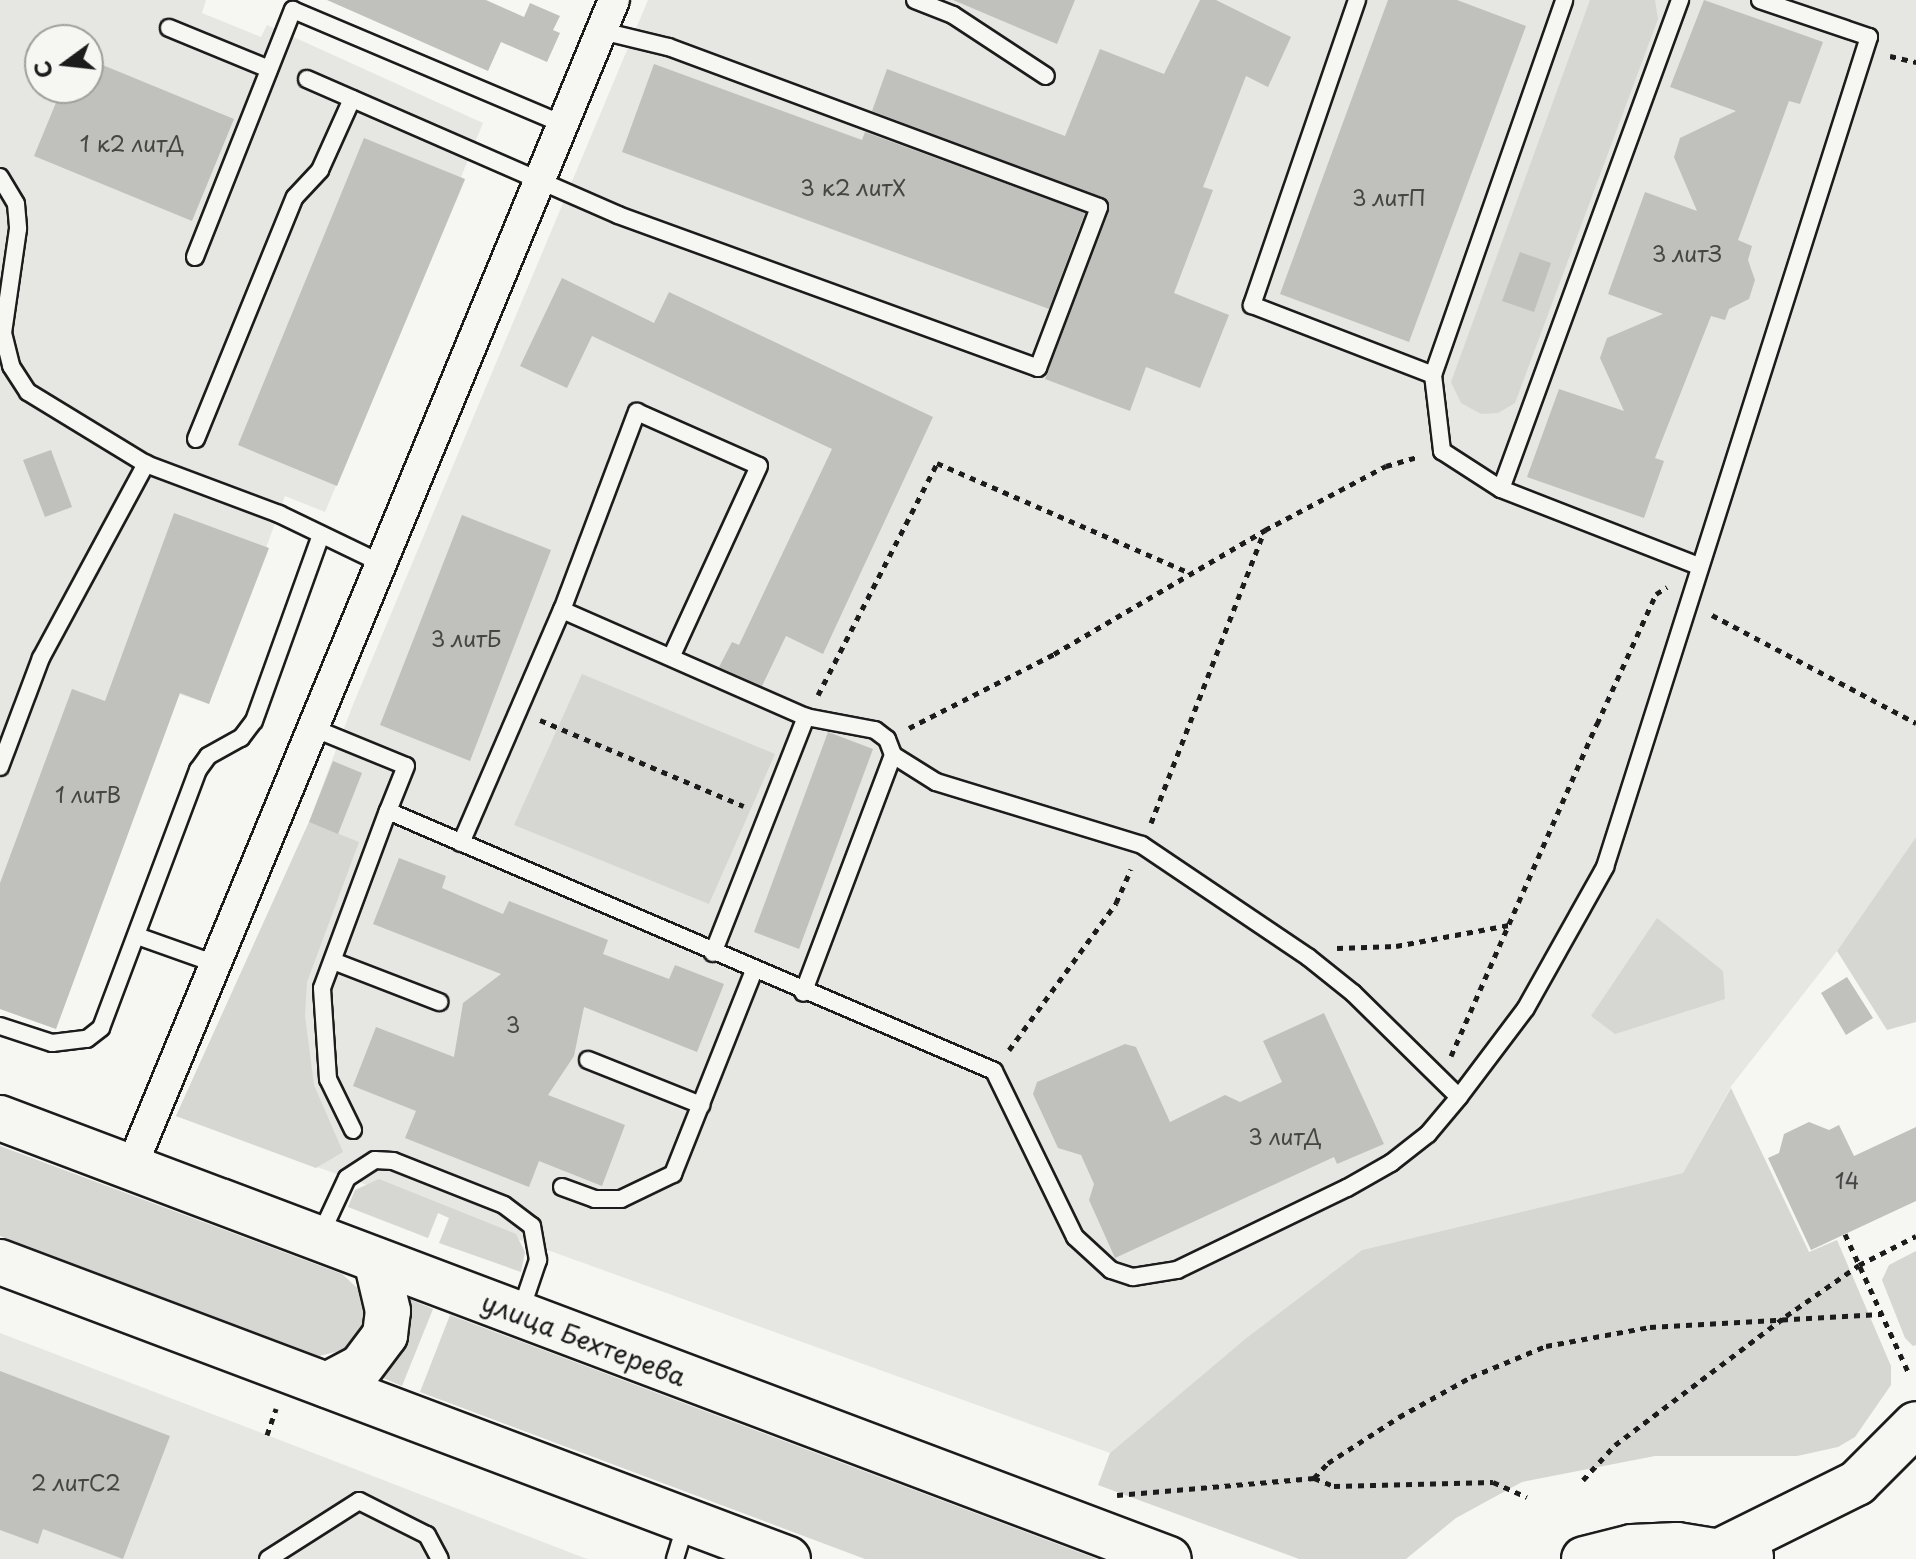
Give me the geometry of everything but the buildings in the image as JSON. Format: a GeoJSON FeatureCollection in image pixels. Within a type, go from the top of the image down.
{"type":"FeatureCollection","features":[{"type":"Feature","properties":{"kind":"street"},"geometry":{"type":"LineString","coordinates":[[131,1168],[614,0]]}},
{"type":"Feature","properties":{"kind":"street","name":"улица Бехтерева"},"geometry":{"type":"LineString","coordinates":[[0,1118],[1169,1559]]}},
{"type":"Feature","properties":{"kind":"street"},"geometry":{"type":"LineString","coordinates":[[327,1385],[361,1367],[385,1335],[388,1311],[376,1260]]}},
{"type":"Feature","properties":{"kind":"street"},"geometry":{"type":"LineString","coordinates":[[0,1262],[327,1385],[681,1540],[788,1559]]}},
{"type":"Feature","properties":{"kind":"street"},"geometry":{"type":"LineString","coordinates":[[1584,1559],[1632,1547],[1742,1554],[1857,1483],[1916,1424]]}},
{"type":"Feature","properties":{"kind":"lane"},"geometry":{"type":"LineString","coordinates":[[915,0],[953,15],[1046,76]]}},
{"type":"Feature","properties":{"kind":"lane"},"geometry":{"type":"LineString","coordinates":[[1357,0],[1252,305],[1433,375]]}},
{"type":"Feature","properties":{"kind":"lane"},"geometry":{"type":"LineString","coordinates":[[1564,0],[1433,375],[1442,451],[1501,489],[1698,566]]}},
{"type":"Feature","properties":{"kind":"lane"},"geometry":{"type":"LineString","coordinates":[[1501,489],[1680,0]]}},
{"type":"Feature","properties":{"kind":"lane"},"geometry":{"type":"LineString","coordinates":[[388,811],[803,993],[994,1071],[1075,1237],[1093,1258],[1133,1277],[1177,1270],[1347,1188],[1428,1134],[1459,1097],[1526,1008],[1605,867],[1698,566],[1869,37],[1760,0]]}},
{"type":"Feature","properties":{"kind":"lane"},"geometry":{"type":"LineString","coordinates":[[195,257],[295,5],[563,124]]}},
{"type":"Feature","properties":{"kind":"lane"},"geometry":{"type":"LineString","coordinates":[[169,28],[269,69]]}},
{"type":"Feature","properties":{"kind":"lane"},"geometry":{"type":"LineString","coordinates":[[307,79],[539,183],[1038,368],[1099,207],[668,47],[602,31]]}},
{"type":"Feature","properties":{"kind":"lane"},"geometry":{"type":"LineString","coordinates":[[196,439],[295,197],[320,170],[352,99]]}},
{"type":"Feature","properties":{"kind":"lane"},"geometry":{"type":"LineString","coordinates":[[0,177],[16,204],[18,229],[3,333],[5,368],[28,392],[64,419],[146,464],[279,514],[320,538],[381,563]]}},
{"type":"Feature","properties":{"kind":"lane"},"geometry":{"type":"LineString","coordinates":[[461,843],[515,709],[562,610],[637,412],[759,466],[671,657]]}},
{"type":"Feature","properties":{"kind":"lane"},"geometry":{"type":"LineString","coordinates":[[0,767],[41,658],[146,464]]}},
{"type":"Feature","properties":{"kind":"lane"},"geometry":{"type":"LineString","coordinates":[[0,1026],[52,1043],[87,1039],[109,1013],[198,770],[208,756],[241,738],[254,721],[320,538]]}},
{"type":"Feature","properties":{"kind":"lane"},"geometry":{"type":"LineString","coordinates":[[562,610],[806,717],[836,719],[875,730],[890,747],[936,782],[1142,845],[1308,957],[1353,993],[1459,1097]]}},
{"type":"Feature","properties":{"kind":"lane"},"geometry":{"type":"LineString","coordinates":[[713,953],[806,717]]}},
{"type":"Feature","properties":{"kind":"lane"},"geometry":{"type":"LineString","coordinates":[[313,728],[406,766],[322,988],[322,1050],[339,1106],[353,1130]]}},
{"type":"Feature","properties":{"kind":"lane"},"geometry":{"type":"LineString","coordinates":[[803,993],[890,747]]}},
{"type":"Feature","properties":{"kind":"lane"},"geometry":{"type":"LineString","coordinates":[[137,936],[216,964]]}},
{"type":"Feature","properties":{"kind":"lane"},"geometry":{"type":"LineString","coordinates":[[333,961],[439,1002]]}},
{"type":"Feature","properties":{"kind":"lane"},"geometry":{"type":"LineString","coordinates":[[562,1187],[595,1199],[644,1192],[673,1174],[754,970]]}},
{"type":"Feature","properties":{"kind":"lane"},"geometry":{"type":"LineString","coordinates":[[588,1060],[701,1105]]}},
{"type":"Feature","properties":{"kind":"lane"},"geometry":{"type":"LineString","coordinates":[[319,1238],[347,1178],[375,1160],[393,1161],[504,1205],[532,1226],[538,1260],[520,1314]]}},
{"type":"Feature","properties":{"kind":"lane"},"geometry":{"type":"LineString","coordinates":[[268,1559],[359,1501],[427,1535],[440,1559]]}},
{"type":"Feature","properties":{"kind":"path"},"geometry":{"type":"LineString","coordinates":[[890,747],[1265,530],[1386,466],[1442,451]]}},
{"type":"Feature","properties":{"kind":"path"},"geometry":{"type":"LineString","coordinates":[[806,717],[937,463],[1190,573]]}},
{"type":"Feature","properties":{"kind":"path"},"geometry":{"type":"LineString","coordinates":[[994,1071],[1116,903],[1142,845],[1265,530]]}},
{"type":"Feature","properties":{"kind":"path"},"geometry":{"type":"LineString","coordinates":[[1441,1079],[1656,594],[1698,566]]}},
{"type":"Feature","properties":{"kind":"path"},"geometry":{"type":"LineString","coordinates":[[1687,601],[1916,723]]}},
{"type":"Feature","properties":{"kind":"path"},"geometry":{"type":"LineString","coordinates":[[515,709],[768,815]]}},
{"type":"Feature","properties":{"kind":"path"},"geometry":{"type":"LineString","coordinates":[[1308,957],[1331,948],[1396,946],[1510,925]]}},
{"type":"Feature","properties":{"kind":"path"},"geometry":{"type":"LineString","coordinates":[[1845,1234],[1909,1374]]}},
{"type":"Feature","properties":{"kind":"path"},"geometry":{"type":"LineString","coordinates":[[1583,1480],[1615,1445],[1786,1316],[1859,1265],[1916,1236]]}},
{"type":"Feature","properties":{"kind":"path"},"geometry":{"type":"LineString","coordinates":[[1314,1478],[1328,1463],[1399,1417],[1471,1377],[1546,1346],[1650,1327],[1786,1316],[1881,1314]]}},
{"type":"Feature","properties":{"kind":"path"},"geometry":{"type":"LineString","coordinates":[[267,1435],[278,1403]]}},
{"type":"Feature","properties":{"kind":"path"},"geometry":{"type":"LineString","coordinates":[[1118,1495],[1314,1478],[1334,1486],[1493,1482],[1527,1497]]}},
{"type":"Feature","properties":{"kind":"shaded area"},"geometry":{"type":"Polygon","coordinates":[[[0,0],[206,0],[202,13],[261,37],[267,25],[483,123],[461,177],[465,180],[325,512],[285,496],[209,704],[179,694],[56,1029],[0,1009],[0,0]]]}},
{"type":"Feature","properties":{"kind":"shaded area"},"geometry":{"type":"Polygon","coordinates":[[[648,0],[1916,0],[1916,837],[1837,951],[1732,1085],[1683,1173],[1362,1250],[1245,1339],[1110,1453],[176,1116],[309,822],[352,707],[648,0]]]}},
{"type":"Feature","properties":{"kind":"shaded area"},"geometry":{"type":"Polygon","coordinates":[[[1590,0],[1655,0],[1658,19],[1515,403],[1498,413],[1481,414],[1461,403],[1451,382],[1590,0]]]}},
{"type":"Feature","properties":{"kind":"shaded area"},"geometry":{"type":"Polygon","coordinates":[[[582,674],[775,754],[709,904],[514,825],[582,674]]]}},
{"type":"Feature","properties":{"kind":"shaded area"},"geometry":{"type":"Polygon","coordinates":[[[309,822],[359,842],[307,982],[305,1016],[314,1085],[343,1152],[316,1168],[176,1116],[309,822]]]}},
{"type":"Feature","properties":{"kind":"shaded area"},"geometry":{"type":"Polygon","coordinates":[[[1916,837],[1916,1022],[1887,1030],[1837,951],[1916,837]]]}},
{"type":"Feature","properties":{"kind":"shaded area"},"geometry":{"type":"Polygon","coordinates":[[[1657,918],[1723,971],[1725,999],[1615,1034],[1591,1016],[1657,918]]]}},
{"type":"Feature","properties":{"kind":"shaded area"},"geometry":{"type":"Polygon","coordinates":[[[1731,1088],[1809,1252],[1837,1240],[1891,1366],[1891,1385],[1855,1437],[1838,1447],[1797,1456],[1655,1456],[1522,1482],[1456,1518],[1406,1559],[1299,1559],[1098,1485],[1110,1453],[1245,1339],[1362,1250],[1683,1173],[1731,1088]]]}},
{"type":"Feature","properties":{"kind":"shaded area"},"geometry":{"type":"Polygon","coordinates":[[[0,1146],[342,1274],[365,1295],[370,1318],[352,1348],[319,1356],[0,1236],[0,1146]]]}},
{"type":"Feature","properties":{"kind":"shaded area"},"geometry":{"type":"Polygon","coordinates":[[[379,1179],[516,1234],[525,1252],[521,1272],[439,1243],[449,1218],[438,1213],[428,1238],[348,1207],[355,1190],[379,1179]]]}},
{"type":"Feature","properties":{"kind":"shaded area"},"geometry":{"type":"Polygon","coordinates":[[[1916,1251],[1916,1345],[1913,1346],[1905,1338],[1882,1280],[1889,1265],[1916,1251]]]}},
{"type":"Feature","properties":{"kind":"shaded area"},"geometry":{"type":"Polygon","coordinates":[[[407,1298],[433,1309],[402,1386],[378,1376],[407,1298]]]}},
{"type":"Feature","properties":{"kind":"shaded area"},"geometry":{"type":"Polygon","coordinates":[[[450,1315],[1097,1559],[865,1559],[420,1392],[450,1315]]]}},
{"type":"Feature","properties":{"kind":"shaded area"},"geometry":{"type":"Polygon","coordinates":[[[0,1333],[267,1435],[587,1559],[0,1559],[0,1333]]]}}]}
